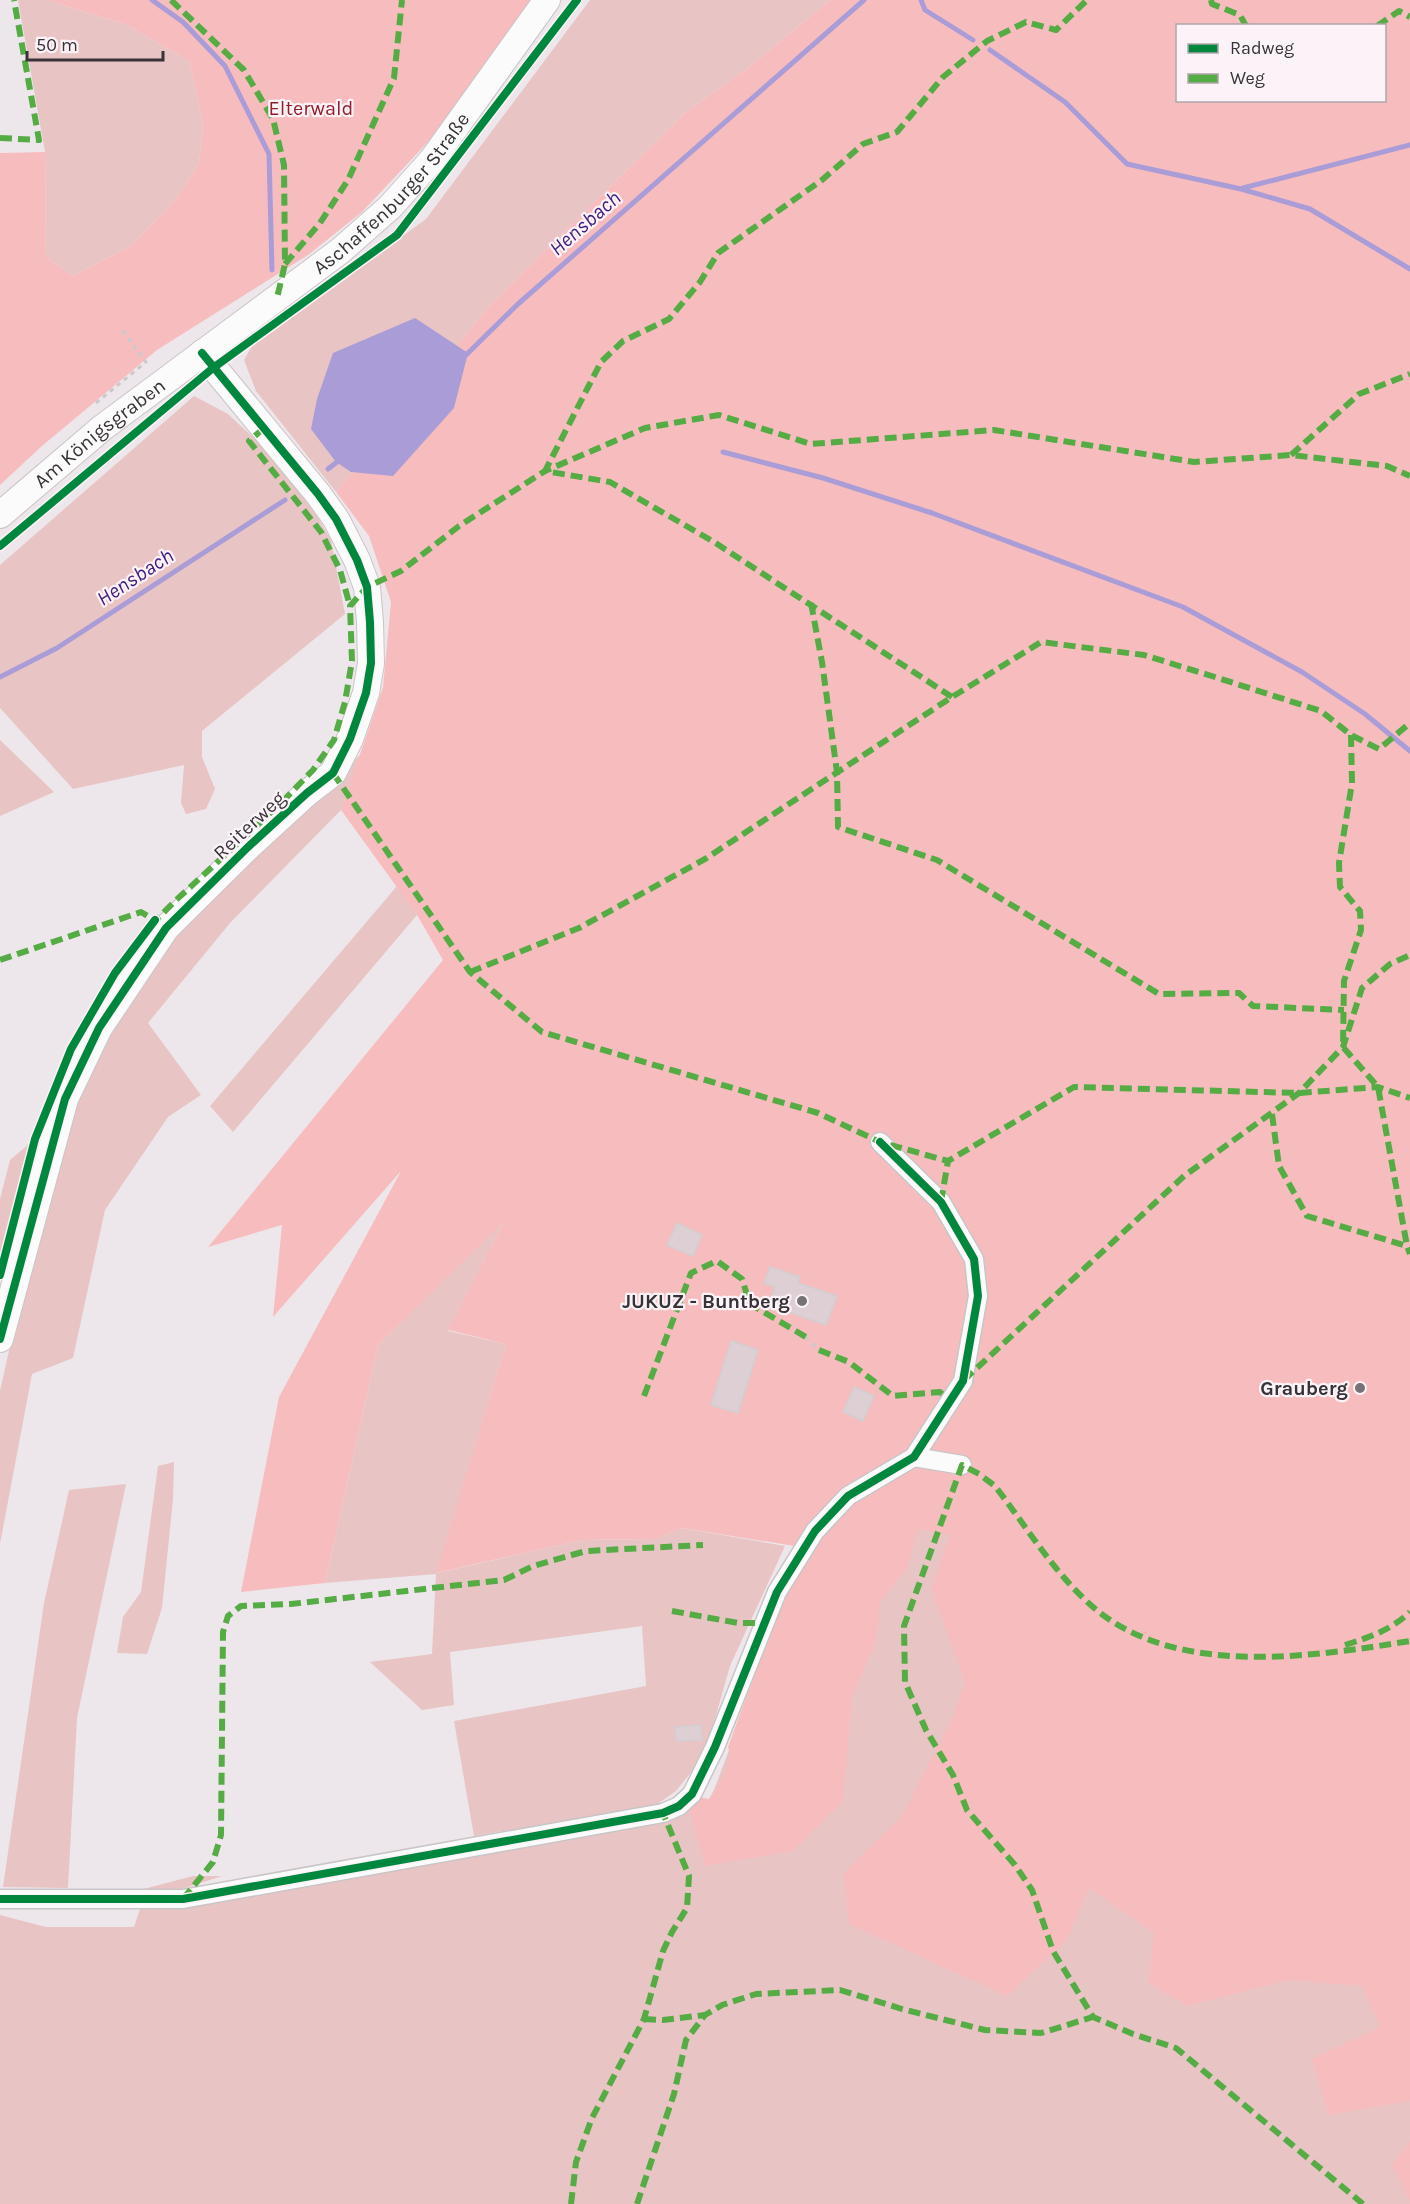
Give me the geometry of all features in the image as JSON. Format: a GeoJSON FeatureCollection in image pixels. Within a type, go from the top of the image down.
{"type":"FeatureCollection","features":[{"type":"Feature","properties":{"kind":"street","name":"Aschaffenburger Straße"},"geometry":{"type":"LineString","coordinates":[[202,353],[340,251],[390,207],[432,160],[548,0]]}},
{"type":"Feature","properties":{"kind":"street","name":"Am Königsgraben"},"geometry":{"type":"LineString","coordinates":[[0,515],[102,428],[202,353]]}},
{"type":"Feature","properties":{"kind":"street","name":"Reiterweg"},"geometry":{"type":"LineString","coordinates":[[0,1339],[65,1099],[99,1028],[166,927],[248,847],[307,793],[333,773],[350,739],[366,693],[371,663],[370,622],[367,587],[357,560],[336,519],[318,494],[202,353]]}},
{"type":"Feature","properties":{"kind":"street"},"geometry":{"type":"LineString","coordinates":[[0,1899],[183,1899],[663,1813],[679,1806],[692,1794],[705,1770],[777,1592],[815,1532],[848,1496],[914,1457],[963,1381],[978,1296],[974,1259],[941,1202],[880,1142]]}},
{"type":"Feature","properties":{"kind":"street"},"geometry":{"type":"LineString","coordinates":[[914,1457],[962,1465]]}},
{"type":"Feature","properties":{"kind":"path"},"geometry":{"type":"LineString","coordinates":[[123,331],[146,362]]}},
{"type":"Feature","properties":{"kind":"path"},"geometry":{"type":"LineString","coordinates":[[807,1337],[819,1350]]}},
{"type":"Feature","properties":{"kind":"shaded area"},"geometry":{"type":"Polygon","coordinates":[[[18,0],[46,0],[125,24],[189,61],[203,124],[199,164],[175,200],[132,245],[73,276],[46,257],[45,152],[18,0]]]}},
{"type":"Feature","properties":{"kind":"shaded area"},"geometry":{"type":"Polygon","coordinates":[[[590,0],[830,0],[748,68],[687,111],[489,306],[336,492],[256,391],[244,360],[252,346],[426,219],[590,0]]]}},
{"type":"Feature","properties":{"kind":"shaded area"},"geometry":{"type":"Polygon","coordinates":[[[415,318],[468,353],[454,408],[393,476],[351,472],[336,462],[311,429],[317,399],[333,353],[415,318]]]}},
{"type":"Feature","properties":{"kind":"shaded area"},"geometry":{"type":"Polygon","coordinates":[[[194,396],[228,414],[257,441],[308,501],[331,540],[345,614],[202,731],[202,757],[215,789],[206,809],[186,814],[181,803],[184,765],[73,789],[0,708],[0,565],[194,396]]]}},
{"type":"Feature","properties":{"kind":"shaded area"},"geometry":{"type":"Polygon","coordinates":[[[0,740],[54,792],[0,816],[0,740]]]}},
{"type":"Feature","properties":{"kind":"shaded area"},"geometry":{"type":"Polygon","coordinates":[[[361,754],[341,810],[230,923],[148,1023],[201,1095],[168,1117],[105,1210],[73,1358],[32,1374],[0,1544],[0,1391],[27,1270],[70,1115],[114,1029],[176,937],[276,833],[361,754]]]}},
{"type":"Feature","properties":{"kind":"shaded area"},"geometry":{"type":"Polygon","coordinates":[[[397,886],[417,915],[233,1132],[210,1106],[397,886]]]}},
{"type":"Feature","properties":{"kind":"shaded area"},"geometry":{"type":"Polygon","coordinates":[[[35,1139],[0,1271],[0,1199],[10,1160],[35,1139]]]}},
{"type":"Feature","properties":{"kind":"shaded area"},"geometry":{"type":"Polygon","coordinates":[[[504,1221],[448,1331],[506,1344],[437,1573],[582,1540],[656,1539],[682,1528],[785,1546],[730,1666],[707,1747],[693,1770],[676,1791],[656,1805],[474,1836],[454,1721],[646,1686],[642,1626],[450,1652],[454,1705],[422,1710],[370,1662],[432,1654],[436,1574],[325,1583],[378,1345],[504,1221]]]}},
{"type":"Feature","properties":{"kind":"shaded area"},"geometry":{"type":"Polygon","coordinates":[[[174,1462],[173,1499],[162,1608],[147,1654],[117,1653],[123,1617],[141,1592],[158,1466],[174,1462]]]}},
{"type":"Feature","properties":{"kind":"shaded area"},"geometry":{"type":"Polygon","coordinates":[[[891,1477],[1410,1631],[1410,2204],[0,2204],[0,1915],[46,1927],[134,1927],[140,1909],[311,1885],[350,1876],[490,1853],[708,1801],[787,1596],[891,1477]]]}},
{"type":"Feature","properties":{"kind":"shaded area"},"geometry":{"type":"Polygon","coordinates":[[[126,1484],[77,1718],[68,1888],[3,1887],[44,1603],[69,1490],[126,1484]]]}},
{"type":"Feature","properties":{"kind":"shaded area"},"geometry":{"type":"Polygon","coordinates":[[[193,1876],[222,1876],[182,1889],[140,1890],[193,1876]]]}},
{"type":"Feature","properties":{"kind":"green space","name":"Elterwald"},"geometry":{"type":"Polygon","coordinates":[[[46,0],[536,0],[427,143],[362,212],[308,255],[157,350],[42,446],[0,485],[0,153],[45,152],[46,257],[73,276],[132,245],[175,200],[199,164],[203,124],[189,61],[125,24],[46,0]]]}},
{"type":"Feature","properties":{"kind":"green space"},"geometry":{"type":"Polygon","coordinates":[[[830,0],[1410,0],[1410,2101],[1328,2115],[1312,2059],[1380,2027],[1362,1986],[1289,1980],[1187,2006],[1148,1983],[1154,1933],[1089,1888],[1067,1940],[1007,1996],[849,1924],[843,1874],[902,1816],[953,1716],[965,1682],[931,1589],[950,1535],[918,1529],[908,1566],[880,1603],[876,1641],[852,1698],[843,1801],[793,1851],[705,1866],[689,1809],[700,1797],[709,1799],[724,1774],[729,1760],[728,1747],[777,1613],[813,1549],[682,1528],[656,1539],[582,1540],[436,1573],[506,1344],[448,1330],[503,1223],[378,1345],[325,1583],[241,1592],[279,1397],[401,1171],[273,1317],[282,1225],[208,1247],[443,960],[417,915],[341,810],[383,687],[391,602],[369,536],[336,492],[489,306],[687,111],[748,68],[830,0]]]}},
{"type":"Feature","properties":{"kind":"green space"},"geometry":{"type":"Polygon","coordinates":[[[1410,2141],[1410,2202],[1392,2165],[1410,2141]]]}},
{"type":"Feature","properties":{"kind":"building"},"geometry":{"type":"Polygon","coordinates":[[[677,1223],[702,1235],[693,1256],[667,1245],[677,1223]]]}},
{"type":"Feature","properties":{"kind":"building","name":"JUKUZ - Buntberg"},"geometry":{"type":"Polygon","coordinates":[[[770,1267],[800,1277],[798,1283],[837,1296],[826,1325],[768,1305],[775,1287],[764,1283],[770,1267]]]}},
{"type":"Feature","properties":{"kind":"building"},"geometry":{"type":"Polygon","coordinates":[[[731,1341],[758,1350],[738,1413],[711,1405],[731,1341]]]}},
{"type":"Feature","properties":{"kind":"building"},"geometry":{"type":"Polygon","coordinates":[[[854,1387],[874,1396],[863,1421],[843,1412],[854,1387]]]}},
{"type":"Feature","properties":{"kind":"building"},"geometry":{"type":"Polygon","coordinates":[[[701,1725],[702,1740],[676,1741],[675,1727],[701,1725]]]}},
{"type":"Feature","properties":{"kind":"waterway"},"geometry":{"type":"LineString","coordinates":[[152,0],[183,22],[225,66],[269,154],[272,270]]}},
{"type":"Feature","properties":{"kind":"waterway","name":"Hensbach"},"geometry":{"type":"LineString","coordinates":[[465,356],[518,304],[864,0]]}},
{"type":"Feature","properties":{"kind":"waterway"},"geometry":{"type":"LineString","coordinates":[[921,0],[925,10],[973,40]]}},
{"type":"Feature","properties":{"kind":"waterway"},"geometry":{"type":"LineString","coordinates":[[990,50],[1065,102],[1127,164],[1241,189],[1310,209],[1410,269]]}},
{"type":"Feature","properties":{"kind":"waterway"},"geometry":{"type":"LineString","coordinates":[[1243,188],[1410,145]]}},
{"type":"Feature","properties":{"kind":"waterway"},"geometry":{"type":"LineString","coordinates":[[723,452],[823,478],[932,513],[1183,607],[1302,672],[1365,714],[1410,751]]}},
{"type":"Feature","properties":{"kind":"waterway","name":"Hensbach"},"geometry":{"type":"LineString","coordinates":[[328,469],[342,458]]}},
{"type":"Feature","properties":{"kind":"waterway","name":"Hensbach"},"geometry":{"type":"LineString","coordinates":[[0,677],[57,648],[285,500]]}},
{"type":"Feature","properties":{"kind":"marked path"},"geometry":{"type":"LineString","coordinates":[[0,138],[39,140],[14,0]]}},
{"type":"Feature","properties":{"kind":"marked path"},"geometry":{"type":"LineString","coordinates":[[171,0],[244,70],[273,119],[284,165],[285,264],[277,298]]}},
{"type":"Feature","properties":{"kind":"marked path"},"geometry":{"type":"LineString","coordinates":[[285,264],[320,223],[348,180],[394,78],[402,0]]}},
{"type":"Feature","properties":{"kind":"marked path"},"geometry":{"type":"LineString","coordinates":[[952,697],[714,542],[610,482],[545,471],[601,362],[623,341],[669,319],[700,282],[718,253],[822,180],[863,144],[897,132],[943,77],[987,41],[1026,22],[1056,30],[1087,0]]}},
{"type":"Feature","properties":{"kind":"marked path"},"geometry":{"type":"LineString","coordinates":[[1211,0],[1212,4],[1240,15],[1245,24]]}},
{"type":"Feature","properties":{"kind":"marked path"},"geometry":{"type":"LineString","coordinates":[[1380,24],[1399,11],[1410,17]]}},
{"type":"Feature","properties":{"kind":"marked path"},"geometry":{"type":"LineString","coordinates":[[1291,455],[1359,394],[1410,374]]}},
{"type":"Feature","properties":{"kind":"marked path"},"geometry":{"type":"LineString","coordinates":[[151,925],[285,799],[313,770],[334,740],[345,702],[352,661],[350,606],[367,587],[401,571],[459,526],[545,471],[645,428],[719,415],[811,444],[994,430],[1194,462],[1291,455],[1387,466],[1410,476]]}},
{"type":"Feature","properties":{"kind":"marked path"},"geometry":{"type":"LineString","coordinates":[[264,428],[249,441],[321,532],[340,570],[350,606]]}},
{"type":"Feature","properties":{"kind":"marked path"},"geometry":{"type":"LineString","coordinates":[[811,603],[822,662],[837,772],[838,827],[937,860],[1159,994],[1239,993],[1253,1006],[1344,1010]]}},
{"type":"Feature","properties":{"kind":"marked path"},"geometry":{"type":"LineString","coordinates":[[470,972],[579,928],[705,859],[952,697],[1041,642],[1144,655],[1218,678],[1321,711],[1351,735],[1379,749],[1410,723]]}},
{"type":"Feature","properties":{"kind":"marked path"},"geometry":{"type":"LineString","coordinates":[[1351,735],[1352,783],[1339,863],[1340,887],[1360,911],[1361,930],[1344,981],[1343,1047],[1378,1087],[1407,1246]]}},
{"type":"Feature","properties":{"kind":"marked path"},"geometry":{"type":"LineString","coordinates":[[333,773],[470,972],[542,1032],[818,1113],[880,1142],[948,1161],[1074,1087],[1299,1093],[1378,1087],[1410,1098]]}},
{"type":"Feature","properties":{"kind":"marked path"},"geometry":{"type":"LineString","coordinates":[[0,960],[141,912],[159,923]]}},
{"type":"Feature","properties":{"kind":"marked path"},"geometry":{"type":"LineString","coordinates":[[964,1380],[1184,1176],[1299,1093],[1343,1047],[1362,988],[1390,964],[1410,955]]}},
{"type":"Feature","properties":{"kind":"marked path"},"geometry":{"type":"LineString","coordinates":[[1272,1114],[1279,1166],[1307,1216],[1407,1246],[1410,1254]]}},
{"type":"Feature","properties":{"kind":"marked path"},"geometry":{"type":"LineString","coordinates":[[941,1202],[948,1161]]}},
{"type":"Feature","properties":{"kind":"marked path"},"geometry":{"type":"LineString","coordinates":[[644,1396],[691,1273],[717,1261],[742,1279],[750,1304],[806,1337]]}},
{"type":"Feature","properties":{"kind":"marked path"},"geometry":{"type":"LineString","coordinates":[[819,1350],[849,1362],[893,1396],[940,1392],[950,1401]]}},
{"type":"Feature","properties":{"kind":"marked path"},"geometry":{"type":"LineString","coordinates":[[1363,2204],[1176,2048],[1133,2034],[1093,2017],[1053,1951],[1032,1890],[1015,1865],[967,1810],[953,1775],[926,1730],[905,1682],[904,1626],[962,1465],[995,1486],[1053,1564],[1093,1607],[1126,1630],[1163,1645],[1203,1653],[1245,1657],[1330,1652],[1410,1641]]}},
{"type":"Feature","properties":{"kind":"marked path"},"geometry":{"type":"LineString","coordinates":[[183,1899],[213,1862],[221,1835],[223,1632],[228,1616],[241,1606],[291,1604],[504,1580],[533,1566],[586,1551],[703,1545]]}},
{"type":"Feature","properties":{"kind":"marked path"},"geometry":{"type":"LineString","coordinates":[[672,1611],[738,1623],[764,1623]]}},
{"type":"Feature","properties":{"kind":"marked path"},"geometry":{"type":"LineString","coordinates":[[1345,1645],[1388,1628],[1410,1612]]}},
{"type":"Feature","properties":{"kind":"marked path"},"geometry":{"type":"LineString","coordinates":[[571,2204],[576,2162],[592,2118],[644,2019],[663,1951],[687,1908],[689,1876],[663,1813]]}},
{"type":"Feature","properties":{"kind":"marked path"},"geometry":{"type":"LineString","coordinates":[[637,2204],[674,2094],[686,2040],[705,2015],[722,2005],[756,1994],[840,1990],[902,2009],[985,2030],[1041,2033],[1093,2017]]}},
{"type":"Feature","properties":{"kind":"marked path"},"geometry":{"type":"LineString","coordinates":[[644,2019],[663,2020],[705,2015]]}},
{"type":"Feature","properties":{"kind":"cycle path"},"geometry":{"type":"LineString","coordinates":[[0,546],[213,368],[397,235],[577,0]]}},
{"type":"Feature","properties":{"kind":"cycle path"},"geometry":{"type":"LineString","coordinates":[[0,1339],[65,1099],[99,1028],[166,928],[248,847],[307,793],[333,773],[350,739],[366,693],[371,663],[370,622],[367,587],[357,560],[336,519],[318,494],[202,353]]}},
{"type":"Feature","properties":{"kind":"cycle path"},"geometry":{"type":"LineString","coordinates":[[0,1275],[35,1139],[71,1049],[115,973],[155,920]]}},
{"type":"Feature","properties":{"kind":"cycle path"},"geometry":{"type":"LineString","coordinates":[[0,1899],[183,1899],[663,1813],[679,1806],[692,1794],[715,1747],[777,1592],[815,1531],[848,1496],[914,1457],[963,1381],[978,1296],[974,1259],[941,1202],[880,1142]]}},
{"type":"Feature","properties":{"kind":"place","name":"JUKUZ - Buntberg"},"geometry":{"type":"Point","coordinates":[802,1301]}},
{"type":"Feature","properties":{"kind":"place","name":"Grauberg"},"geometry":{"type":"Point","coordinates":[1360,1388]}}]}
